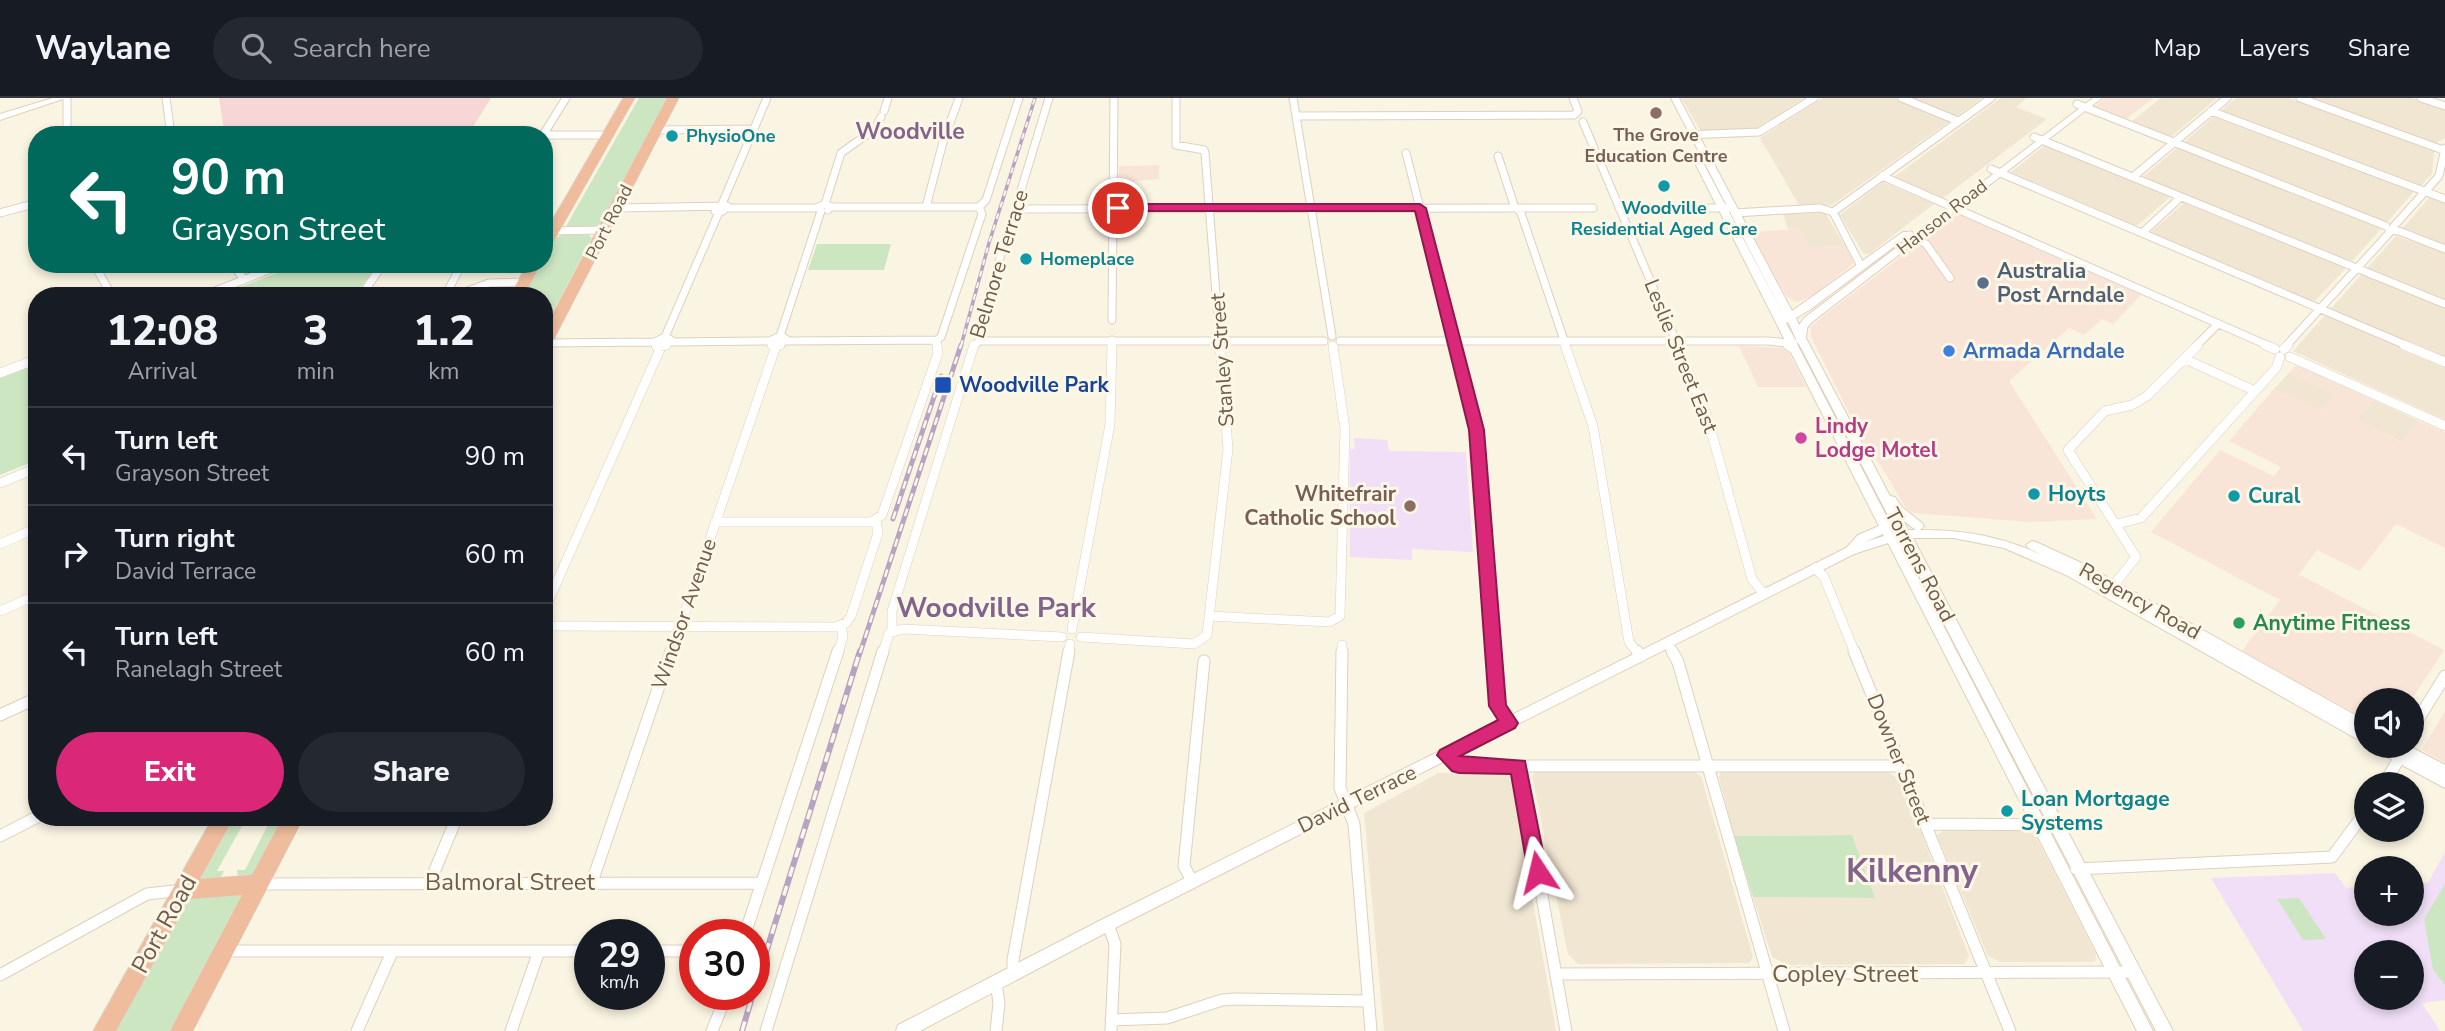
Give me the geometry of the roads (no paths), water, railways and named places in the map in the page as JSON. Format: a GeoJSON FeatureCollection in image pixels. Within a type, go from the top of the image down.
{"type":"FeatureCollection","features":[{"type":"Feature","properties":{"kind":"highway","name":"Port Road"},"geometry":{"type":"LineString","coordinates":[[553,223],[609,135],[629,98]]}},
{"type":"Feature","properties":{"kind":"highway","name":"Port Road"},"geometry":{"type":"LineString","coordinates":[[553,329],[673,98]]}},
{"type":"Feature","properties":{"kind":"highway"},"geometry":{"type":"LineString","coordinates":[[522,287],[529,273]]}},
{"type":"Feature","properties":{"kind":"highway","name":"Port Road"},"geometry":{"type":"LineString","coordinates":[[104,1031],[219,826]]}},
{"type":"Feature","properties":{"kind":"highway"},"geometry":{"type":"LineString","coordinates":[[181,1031],[289,826]]}},
{"type":"Feature","properties":{"kind":"highway"},"geometry":{"type":"LineString","coordinates":[[183,890],[259,884]]}},
{"type":"Feature","properties":{"kind":"main road"},"geometry":{"type":"LineString","coordinates":[[1,115],[47,98]]}},
{"type":"Feature","properties":{"kind":"main road"},"geometry":{"type":"LineString","coordinates":[[1,115],[64,98]]}},
{"type":"Feature","properties":{"kind":"main road","name":"Torrens Road"},"geometry":{"type":"LineString","coordinates":[[1666,98],[1731,209],[1778,299],[1785,322]]}},
{"type":"Feature","properties":{"kind":"main road","name":"Torrens Road"},"geometry":{"type":"LineString","coordinates":[[1675,98],[1690,135]]}},
{"type":"Feature","properties":{"kind":"main road","name":"Hanson Road"},"geometry":{"type":"LineString","coordinates":[[1785,322],[1839,291],[1845,291],[1871,265],[2082,103],[2098,98]]}},
{"type":"Feature","properties":{"kind":"main road","name":"Torrens Road"},"geometry":{"type":"LineString","coordinates":[[1731,209],[1878,511],[1915,555],[1994,721],[2039,825],[2146,1031]]}},
{"type":"Feature","properties":{"kind":"main road"},"geometry":{"type":"LineString","coordinates":[[1785,322],[1858,269],[1871,265]]}},
{"type":"Feature","properties":{"kind":"main road"},"geometry":{"type":"LineString","coordinates":[[1797,345],[1802,328],[1808,320],[1845,291]]}},
{"type":"Feature","properties":{"kind":"main road"},"geometry":{"type":"LineString","coordinates":[[1778,299],[1795,308],[1807,307]]}},
{"type":"Feature","properties":{"kind":"main road","name":"Torrens Road"},"geometry":{"type":"LineString","coordinates":[[1797,345],[1882,493],[1895,532],[1994,721],[2056,824],[2165,1031]]}},
{"type":"Feature","properties":{"kind":"main road"},"geometry":{"type":"LineString","coordinates":[[1882,493],[1907,519],[1918,526]]}},
{"type":"Feature","properties":{"kind":"main road"},"geometry":{"type":"LineString","coordinates":[[1866,536],[1878,511]]}},
{"type":"Feature","properties":{"kind":"main road","name":"Regency Road"},"geometry":{"type":"LineString","coordinates":[[1895,532],[1918,526],[1975,529],[2015,538],[2052,552],[2110,589],[2354,731]]}},
{"type":"Feature","properties":{"kind":"main road","name":"David Terrace"},"geometry":{"type":"LineString","coordinates":[[1850,551],[1852,544],[1866,536],[1895,532]]}},
{"type":"Feature","properties":{"kind":"main road","name":"David Terrace"},"geometry":{"type":"LineString","coordinates":[[904,1031],[1192,881],[1815,568],[1895,532]]}},
{"type":"Feature","properties":{"kind":"main road","name":"Regency Road"},"geometry":{"type":"LineString","coordinates":[[1895,532],[1983,538],[2050,561],[2110,589],[2354,721]]}},
{"type":"Feature","properties":{"kind":"main road"},"geometry":{"type":"LineString","coordinates":[[1915,555],[1921,544],[1934,534]]}},
{"type":"Feature","properties":{"kind":"main road"},"geometry":{"type":"LineString","coordinates":[[2412,758],[2445,782]]}},
{"type":"Feature","properties":{"kind":"main road"},"geometry":{"type":"LineString","coordinates":[[2418,758],[2445,772]]}},
{"type":"Feature","properties":{"kind":"street"},"geometry":{"type":"LineString","coordinates":[[64,98],[66,126]]}},
{"type":"Feature","properties":{"kind":"street"},"geometry":{"type":"LineString","coordinates":[[166,98],[170,126]]}},
{"type":"Feature","properties":{"kind":"street"},"geometry":{"type":"LineString","coordinates":[[548,126],[566,98]]}},
{"type":"Feature","properties":{"kind":"street"},"geometry":{"type":"LineString","coordinates":[[668,339],[767,98]]}},
{"type":"Feature","properties":{"kind":"street","name":"Windsor Avenue"},"geometry":{"type":"LineString","coordinates":[[592,882],[842,153],[875,129],[888,98]]}},
{"type":"Feature","properties":{"kind":"street"},"geometry":{"type":"LineString","coordinates":[[926,207],[952,112],[960,98]]}},
{"type":"Feature","properties":{"kind":"street"},"geometry":{"type":"LineString","coordinates":[[617,208],[979,207],[986,200],[1019,98]]}},
{"type":"Feature","properties":{"kind":"street","name":"Belmore Terrace"},"geometry":{"type":"LineString","coordinates":[[766,1031],[891,632],[892,611],[968,359],[975,343],[979,341],[979,329],[1013,214],[1020,209],[1018,200],[1049,98]]}},
{"type":"Feature","properties":{"kind":"street"},"geometry":{"type":"LineString","coordinates":[[1112,320],[1114,98]]}},
{"type":"Feature","properties":{"kind":"street","name":"Stanley Street"},"geometry":{"type":"LineString","coordinates":[[1077,633],[1200,642],[1207,635],[1228,449],[1222,341],[1204,150],[1176,145],[1176,98]]}},
{"type":"Feature","properties":{"kind":"street"},"geometry":{"type":"LineString","coordinates":[[1209,616],[1329,622],[1338,618],[1342,612],[1345,429],[1293,98]]}},
{"type":"Feature","properties":{"kind":"street","name":"Leslie Street East"},"geometry":{"type":"LineString","coordinates":[[1573,98],[1711,425],[1752,579],[1764,594]]}},
{"type":"Feature","properties":{"kind":"street"},"geometry":{"type":"LineString","coordinates":[[1690,135],[1759,132],[1814,98]]}},
{"type":"Feature","properties":{"kind":"street"},"geometry":{"type":"LineString","coordinates":[[1902,98],[1958,121]]}},
{"type":"Feature","properties":{"kind":"street"},"geometry":{"type":"LineString","coordinates":[[1833,212],[1991,98]]}},
{"type":"Feature","properties":{"kind":"street"},"geometry":{"type":"LineString","coordinates":[[2133,177],[2227,98]]}},
{"type":"Feature","properties":{"kind":"street"},"geometry":{"type":"LineString","coordinates":[[2117,524],[2141,519],[2276,368],[2282,353],[2319,308],[2439,176],[2444,148],[2300,98]]}},
{"type":"Feature","properties":{"kind":"street"},"geometry":{"type":"LineString","coordinates":[[2421,98],[2445,106]]}},
{"type":"Feature","properties":{"kind":"street"},"geometry":{"type":"LineString","coordinates":[[2082,103],[2174,143],[2445,249]]}},
{"type":"Feature","properties":{"kind":"street"},"geometry":{"type":"LineString","coordinates":[[2211,111],[2445,199]]}},
{"type":"Feature","properties":{"kind":"street"},"geometry":{"type":"LineString","coordinates":[[1296,116],[1580,118]]}},
{"type":"Feature","properties":{"kind":"street"},"geometry":{"type":"LineString","coordinates":[[657,130],[754,129]]}},
{"type":"Feature","properties":{"kind":"street"},"geometry":{"type":"LineString","coordinates":[[553,135],[609,135]]}},
{"type":"Feature","properties":{"kind":"street"},"geometry":{"type":"LineString","coordinates":[[2038,138],[2445,304]]}},
{"type":"Feature","properties":{"kind":"street"},"geometry":{"type":"LineString","coordinates":[[1406,153],[1476,430],[1497,706],[1509,723]]}},
{"type":"Feature","properties":{"kind":"street"},"geometry":{"type":"LineString","coordinates":[[1498,156],[1593,426],[1629,642],[1641,656]]}},
{"type":"Feature","properties":{"kind":"street"},"geometry":{"type":"LineString","coordinates":[[1995,171],[2445,362]]}},
{"type":"Feature","properties":{"kind":"street"},"geometry":{"type":"LineString","coordinates":[[1882,176],[2445,426]]}},
{"type":"Feature","properties":{"kind":"street"},"geometry":{"type":"LineString","coordinates":[[2142,233],[2180,197]]}},
{"type":"Feature","properties":{"kind":"street"},"geometry":{"type":"LineString","coordinates":[[0,213],[28,205]]}},
{"type":"Feature","properties":{"kind":"street"},"geometry":{"type":"LineString","coordinates":[[553,344],[658,345],[668,339],[937,340],[942,337],[982,214],[979,207]]}},
{"type":"Feature","properties":{"kind":"street"},"geometry":{"type":"LineString","coordinates":[[1020,209],[1593,208]]}},
{"type":"Feature","properties":{"kind":"street"},"geometry":{"type":"LineString","coordinates":[[1619,208],[1819,208],[1833,212],[1857,255],[1858,269]]}},
{"type":"Feature","properties":{"kind":"street"},"geometry":{"type":"LineString","coordinates":[[553,231],[606,230]]}},
{"type":"Feature","properties":{"kind":"street"},"geometry":{"type":"LineString","coordinates":[[1911,235],[1932,250],[1950,278]]}},
{"type":"Feature","properties":{"kind":"street"},"geometry":{"type":"LineString","coordinates":[[1857,255],[1871,265]]}},
{"type":"Feature","properties":{"kind":"street"},"geometry":{"type":"LineString","coordinates":[[240,273],[244,279]]}},
{"type":"Feature","properties":{"kind":"street"},"geometry":{"type":"LineString","coordinates":[[224,287],[260,273]]}},
{"type":"Feature","properties":{"kind":"street"},"geometry":{"type":"LineString","coordinates":[[479,287],[489,283],[524,282]]}},
{"type":"Feature","properties":{"kind":"street"},"geometry":{"type":"LineString","coordinates":[[2110,589],[2136,556],[2068,450],[2105,411],[2137,402],[2185,359],[2218,324]]}},
{"type":"Feature","properties":{"kind":"street"},"geometry":{"type":"LineString","coordinates":[[715,522],[873,521],[882,515],[938,353],[937,340]]}},
{"type":"Feature","properties":{"kind":"street"},"geometry":{"type":"LineString","coordinates":[[979,341],[1769,341],[1797,345]]}},
{"type":"Feature","properties":{"kind":"street"},"geometry":{"type":"LineString","coordinates":[[1013,973],[1066,641],[1064,632],[1077,633],[1110,424],[1112,341]]}},
{"type":"Feature","properties":{"kind":"street"},"geometry":{"type":"LineString","coordinates":[[553,590],[658,345]]}},
{"type":"Feature","properties":{"kind":"street"},"geometry":{"type":"LineString","coordinates":[[2185,359],[2255,391]]}},
{"type":"Feature","properties":{"kind":"street"},"geometry":{"type":"LineString","coordinates":[[1,369],[28,362]]}},
{"type":"Feature","properties":{"kind":"street"},"geometry":{"type":"LineString","coordinates":[[0,483],[28,472]]}},
{"type":"Feature","properties":{"kind":"street"},"geometry":{"type":"LineString","coordinates":[[553,626],[841,625],[850,616],[878,533],[873,521]]}},
{"type":"Feature","properties":{"kind":"street"},"geometry":{"type":"LineString","coordinates":[[0,544],[28,532]]}},
{"type":"Feature","properties":{"kind":"street","name":"Downer Street"},"geometry":{"type":"LineString","coordinates":[[1815,568],[1824,577],[2010,1031]]}},
{"type":"Feature","properties":{"kind":"street"},"geometry":{"type":"LineString","coordinates":[[0,611],[28,599]]}},
{"type":"Feature","properties":{"kind":"street"},"geometry":{"type":"LineString","coordinates":[[750,919],[843,637],[841,625]]}},
{"type":"Feature","properties":{"kind":"street"},"geometry":{"type":"LineString","coordinates":[[891,632],[1066,641]]}},
{"type":"Feature","properties":{"kind":"street"},"geometry":{"type":"LineString","coordinates":[[1668,643],[1678,662],[1784,1031]]}},
{"type":"Feature","properties":{"kind":"street"},"geometry":{"type":"LineString","coordinates":[[1342,645],[1340,788],[1354,824],[1371,1031]]}},
{"type":"Feature","properties":{"kind":"street"},"geometry":{"type":"LineString","coordinates":[[1192,881],[1184,866],[1204,662]]}},
{"type":"Feature","properties":{"kind":"street"},"geometry":{"type":"LineString","coordinates":[[2424,710],[2445,676]]}},
{"type":"Feature","properties":{"kind":"street"},"geometry":{"type":"LineString","coordinates":[[0,715],[28,702]]}},
{"type":"Feature","properties":{"kind":"street"},"geometry":{"type":"LineString","coordinates":[[1446,755],[1459,766],[1901,766]]}},
{"type":"Feature","properties":{"kind":"street"},"geometry":{"type":"LineString","coordinates":[[1519,767],[1566,1031]]}},
{"type":"Feature","properties":{"kind":"street"},"geometry":{"type":"LineString","coordinates":[[0,836],[28,822]]}},
{"type":"Feature","properties":{"kind":"street"},"geometry":{"type":"LineString","coordinates":[[1925,824],[2056,824]]}},
{"type":"Feature","properties":{"kind":"street"},"geometry":{"type":"LineString","coordinates":[[430,882],[453,826]]}},
{"type":"Feature","properties":{"kind":"street"},"geometry":{"type":"LineString","coordinates":[[2062,869],[2326,858],[2332,857],[2342,847],[2354,829]]}},
{"type":"Feature","properties":{"kind":"street","name":"Balmoral Street"},"geometry":{"type":"LineString","coordinates":[[259,884],[761,883]]}},
{"type":"Feature","properties":{"kind":"street"},"geometry":{"type":"LineString","coordinates":[[0,975],[147,894],[183,890]]}},
{"type":"Feature","properties":{"kind":"street"},"geometry":{"type":"LineString","coordinates":[[1108,924],[1115,944],[1111,1026],[1167,1018],[1222,1000],[1368,1001]]}},
{"type":"Feature","properties":{"kind":"street"},"geometry":{"type":"LineString","coordinates":[[223,951],[574,951]]}},
{"type":"Feature","properties":{"kind":"street"},"geometry":{"type":"LineString","coordinates":[[511,1031],[539,951]]}},
{"type":"Feature","properties":{"kind":"street"},"geometry":{"type":"LineString","coordinates":[[357,1031],[392,952]]}},
{"type":"Feature","properties":{"kind":"street","name":"Copley Street"},"geometry":{"type":"LineString","coordinates":[[1556,974],[2134,972]]}},
{"type":"Feature","properties":{"kind":"street"},"geometry":{"type":"LineString","coordinates":[[996,982],[999,1003],[996,1031]]}},
{"type":"Feature","properties":{"kind":"street"},"geometry":{"type":"LineString","coordinates":[[712,1031],[721,1010]]}},
{"type":"Feature","properties":{"kind":"railway"},"geometry":{"type":"LineString","coordinates":[[961,346],[989,243],[1035,98]]}},
{"type":"Feature","properties":{"kind":"railway"},"geometry":{"type":"LineString","coordinates":[[860,653],[961,345]]}},
{"type":"Feature","properties":{"kind":"railway"},"geometry":{"type":"LineString","coordinates":[[893,519],[941,376]]}},
{"type":"Feature","properties":{"kind":"railway"},"geometry":{"type":"LineString","coordinates":[[770,940],[860,651]]}},
{"type":"Feature","properties":{"kind":"railway"},"geometry":{"type":"LineString","coordinates":[[742,1031],[748,1010]]}},
{"type":"Feature","properties":{"kind":"place","name":"The Grove Education Centre"},"geometry":{"type":"Point","coordinates":[1656,113]}},
{"type":"Feature","properties":{"kind":"place","name":"PhysioOne"},"geometry":{"type":"Point","coordinates":[672,136]}},
{"type":"Feature","properties":{"kind":"place","name":"Woodville Residential Aged Care"},"geometry":{"type":"Point","coordinates":[1664,186]}},
{"type":"Feature","properties":{"kind":"place","name":"Homeplace"},"geometry":{"type":"Point","coordinates":[1026,259]}},
{"type":"Feature","properties":{"kind":"place","name":"Australia Post Arndale"},"geometry":{"type":"Point","coordinates":[1983,283]}},
{"type":"Feature","properties":{"kind":"place","name":"Armada Arndale"},"geometry":{"type":"Point","coordinates":[1949,351]}},
{"type":"Feature","properties":{"kind":"place","name":"Woodville Park"},"geometry":{"type":"Point","coordinates":[943,385]}},
{"type":"Feature","properties":{"kind":"place","name":"Lindy Lodge Motel"},"geometry":{"type":"Point","coordinates":[1801,438]}},
{"type":"Feature","properties":{"kind":"place","name":"Hoyts"},"geometry":{"type":"Point","coordinates":[2034,494]}},
{"type":"Feature","properties":{"kind":"place","name":"Cural"},"geometry":{"type":"Point","coordinates":[2234,496]}},
{"type":"Feature","properties":{"kind":"place","name":"Whitefrair Catholic School"},"geometry":{"type":"Point","coordinates":[1410,506]}},
{"type":"Feature","properties":{"kind":"place","name":"Anytime Fitness"},"geometry":{"type":"Point","coordinates":[2239,623]}},
{"type":"Feature","properties":{"kind":"place","name":"Loan Mortgage Systems"},"geometry":{"type":"Point","coordinates":[2007,811]}},
{"type":"Feature","properties":{"kind":"district","name":"Woodville"},"geometry":{"type":"Point","coordinates":[910,131]}},
{"type":"Feature","properties":{"kind":"district","name":"Woodville Park"},"geometry":{"type":"Point","coordinates":[996,608]}},
{"type":"Feature","properties":{"kind":"district","name":"Kilkenny"},"geometry":{"type":"Point","coordinates":[1912,871]}}]}
